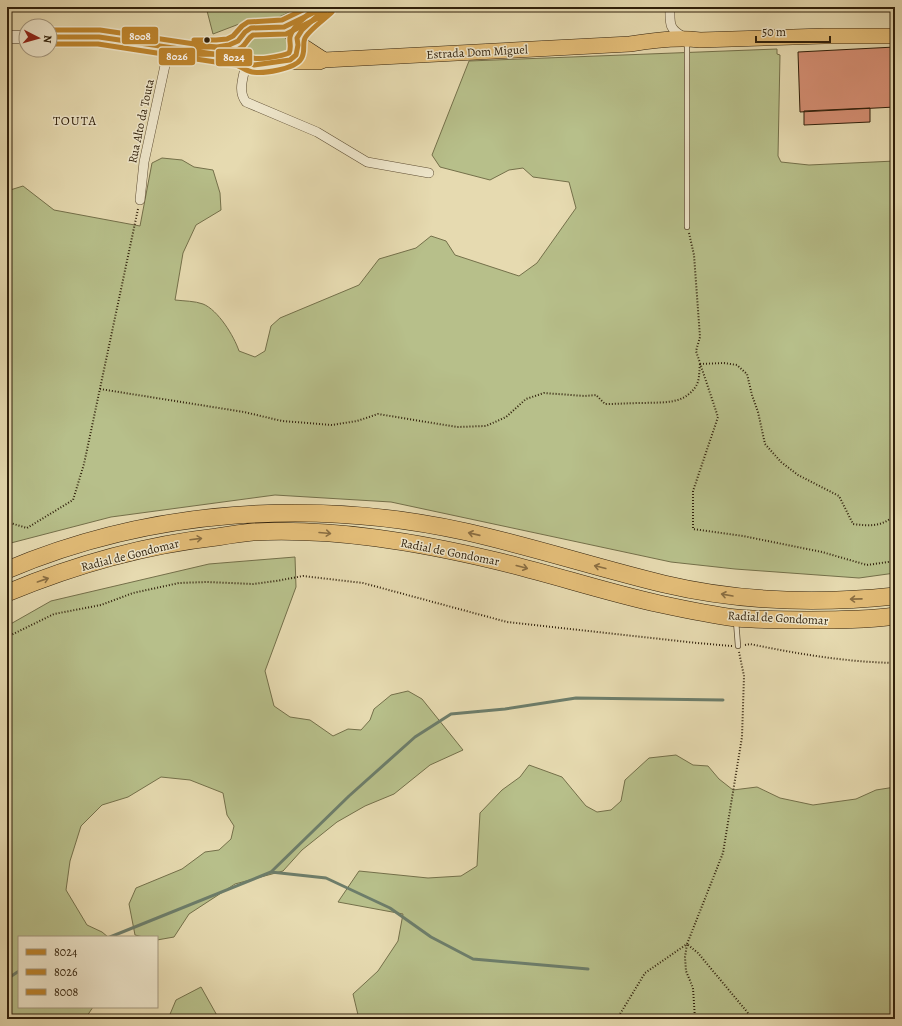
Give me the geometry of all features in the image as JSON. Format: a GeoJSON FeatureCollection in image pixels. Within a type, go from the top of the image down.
{"type":"FeatureCollection","features":[{"type":"Feature","properties":{"kind":"highway","name":"Radial de Gondomar"},"geometry":{"type":"LineString","coordinates":[[7,570],[80,544],[123,533],[170,524],[215,517],[264,513],[347,514],[427,524],[466,532],[505,541],[667,585],[739,597],[784,601],[867,599],[895,596]]}},
{"type":"Feature","properties":{"kind":"highway","name":"Radial de Gondomar"},"geometry":{"type":"LineString","coordinates":[[7,593],[70,570],[122,554],[179,541],[252,532],[310,532],[370,537],[440,548],[499,561],[660,604],[735,618],[783,620],[869,620],[895,616]]}},
{"type":"Feature","properties":{"kind":"main road"},"geometry":{"type":"LineString","coordinates":[[284,27],[326,7]]}},
{"type":"Feature","properties":{"kind":"main road"},"geometry":{"type":"LineString","coordinates":[[58,37],[99,37],[169,47],[244,61],[255,65],[286,62],[294,58],[297,52],[297,40],[302,30],[326,7]]}},
{"type":"Feature","properties":{"kind":"main road"},"geometry":{"type":"LineString","coordinates":[[244,61],[239,53],[238,46],[243,32],[251,28],[284,27],[290,29],[297,40],[324,60]]}},
{"type":"Feature","properties":{"kind":"main road","name":"Estrada Dom Miguel"},"geometry":{"type":"LineString","coordinates":[[286,62],[319,62],[324,60],[630,44],[657,40],[691,41],[824,36],[895,36]]}},
{"type":"Feature","properties":{"kind":"main road"},"geometry":{"type":"LineString","coordinates":[[7,37],[18,37]]}},
{"type":"Feature","properties":{"kind":"main road"},"geometry":{"type":"LineString","coordinates":[[169,47],[226,46],[239,40]]}},
{"type":"Feature","properties":{"kind":"main road","name":"Estrada Dom Miguel"},"geometry":{"type":"LineString","coordinates":[[630,44],[656,46],[691,41]]}},
{"type":"Feature","properties":{"kind":"street"},"geometry":{"type":"LineString","coordinates":[[670,7],[670,25],[675,33],[691,41]]}},
{"type":"Feature","properties":{"kind":"street"},"geometry":{"type":"LineString","coordinates":[[657,40],[663,35],[670,25]]}},
{"type":"Feature","properties":{"kind":"street","name":"Rua Alto da Touta"},"geometry":{"type":"LineString","coordinates":[[140,200],[144,162],[169,47]]}},
{"type":"Feature","properties":{"kind":"street"},"geometry":{"type":"LineString","coordinates":[[244,61],[241,95],[250,105],[317,132],[367,162],[429,172]]}},
{"type":"Feature","properties":{"kind":"lane"},"geometry":{"type":"LineString","coordinates":[[687,227],[691,41]]}},
{"type":"Feature","properties":{"kind":"lane"},"geometry":{"type":"LineString","coordinates":[[735,618],[738,646]]}},
{"type":"Feature","properties":{"kind":"path"},"geometry":{"type":"LineString","coordinates":[[7,522],[27,528],[73,500],[84,464],[140,200]]}},
{"type":"Feature","properties":{"kind":"path"},"geometry":{"type":"LineString","coordinates":[[687,227],[694,255],[700,337],[696,351],[718,417],[693,491],[693,529],[743,536],[822,552],[867,565],[895,561]]}},
{"type":"Feature","properties":{"kind":"path"},"geometry":{"type":"LineString","coordinates":[[700,364],[724,363],[737,365],[747,374],[765,444],[781,462],[798,475],[839,496],[853,524],[869,526],[888,522],[895,515]]}},
{"type":"Feature","properties":{"kind":"path"},"geometry":{"type":"LineString","coordinates":[[100,389],[244,412],[282,421],[332,426],[357,421],[378,414],[457,426],[486,426],[506,417],[526,399],[544,393],[585,396],[596,395],[605,404],[667,403],[680,400],[690,393],[698,384],[700,364]]}},
{"type":"Feature","properties":{"kind":"path"},"geometry":{"type":"LineString","coordinates":[[7,637],[54,614],[102,604],[133,593],[179,583],[207,582],[253,584],[303,576],[363,582],[507,622],[697,643],[738,646],[750,644],[798,654],[859,662],[895,663]]}},
{"type":"Feature","properties":{"kind":"path"},"geometry":{"type":"LineString","coordinates":[[695,1019],[693,988],[686,971],[685,957],[687,944],[723,853],[742,737],[744,676],[738,646]]}},
{"type":"Feature","properties":{"kind":"path"},"geometry":{"type":"LineString","coordinates":[[617,1019],[645,973],[687,944]]}},
{"type":"Feature","properties":{"kind":"path"},"geometry":{"type":"LineString","coordinates":[[687,944],[698,953],[753,1019]]}},
{"type":"Feature","properties":{"kind":"green space"},"geometry":{"type":"Polygon","coordinates":[[[206,7],[301,7],[279,17],[247,21],[213,34],[206,7]]]}},
{"type":"Feature","properties":{"kind":"green space"},"geometry":{"type":"Polygon","coordinates":[[[279,34],[285,38],[289,48],[288,51],[282,56],[259,59],[252,58],[246,52],[246,43],[250,36],[279,34]]]}},
{"type":"Feature","properties":{"kind":"green space"},"geometry":{"type":"Polygon","coordinates":[[[777,49],[777,54],[780,55],[778,156],[781,162],[809,165],[895,161],[895,573],[859,578],[735,569],[671,562],[391,502],[275,495],[111,517],[7,544],[7,191],[23,186],[54,210],[140,226],[152,163],[162,158],[182,160],[194,167],[213,170],[220,193],[221,210],[196,225],[183,253],[175,300],[197,302],[209,307],[225,324],[239,351],[255,357],[265,351],[271,326],[280,318],[359,285],[379,259],[416,248],[431,236],[446,241],[455,255],[519,276],[537,263],[576,208],[569,182],[533,177],[523,168],[509,170],[490,180],[440,167],[432,155],[469,61],[777,49]]]}},
{"type":"Feature","properties":{"kind":"green space"},"geometry":{"type":"Polygon","coordinates":[[[295,557],[296,587],[265,671],[274,706],[290,717],[310,720],[333,736],[348,729],[361,730],[370,720],[374,709],[391,695],[408,691],[422,699],[463,750],[430,765],[394,794],[365,806],[337,822],[302,850],[283,871],[235,884],[189,914],[174,937],[158,940],[158,936],[135,935],[129,904],[136,888],[182,869],[205,852],[219,850],[231,839],[234,826],[227,815],[223,793],[190,780],[161,777],[128,797],[102,805],[81,826],[70,861],[66,890],[87,925],[107,936],[18,936],[18,1008],[92,1008],[85,1019],[7,1019],[7,626],[51,601],[209,564],[295,557]]]}},
{"type":"Feature","properties":{"kind":"green space"},"geometry":{"type":"Polygon","coordinates":[[[676,755],[693,765],[708,766],[719,779],[733,790],[757,787],[780,798],[813,805],[856,799],[876,790],[895,787],[895,1019],[359,1019],[353,994],[378,971],[398,941],[403,914],[338,902],[359,871],[428,878],[461,876],[477,866],[480,813],[502,790],[520,777],[529,765],[562,777],[586,806],[597,812],[611,810],[621,801],[625,780],[649,758],[676,755]]]}},
{"type":"Feature","properties":{"kind":"green space"},"geometry":{"type":"Polygon","coordinates":[[[201,987],[219,1019],[168,1019],[176,1000],[201,987]]]}},
{"type":"Feature","properties":{"kind":"building"},"geometry":{"type":"Polygon","coordinates":[[[895,47],[895,107],[800,112],[798,52],[895,47]]]}},
{"type":"Feature","properties":{"kind":"building"},"geometry":{"type":"Polygon","coordinates":[[[892,107],[895,107],[895,125],[893,126],[892,107]]]}},
{"type":"Feature","properties":{"kind":"building"},"geometry":{"type":"Polygon","coordinates":[[[870,108],[870,122],[804,125],[804,111],[870,108]]]}},
{"type":"Feature","properties":{"kind":"waterway"},"geometry":{"type":"LineString","coordinates":[[112,936],[271,872],[349,796],[415,737],[451,714],[505,709],[576,698],[723,700]]}},
{"type":"Feature","properties":{"kind":"waterway"},"geometry":{"type":"LineString","coordinates":[[271,872],[326,878],[390,908],[431,937],[473,959],[588,969]]}},
{"type":"Feature","properties":{"kind":"waterway"},"geometry":{"type":"LineString","coordinates":[[7,979],[18,972]]}},
{"type":"Feature","properties":{"kind":"transit line","name":"8008"},"geometry":{"type":"LineString","coordinates":[[194,40],[227,39],[233,36],[248,22],[282,20],[309,7]]}},
{"type":"Feature","properties":{"kind":"transit line","name":"8008"},"geometry":{"type":"LineString","coordinates":[[58,30],[100,30],[235,50],[253,58],[266,58],[289,53],[290,37],[294,28],[317,7]]}},
{"type":"Feature","properties":{"kind":"transit line","name":"8024"},"geometry":{"type":"LineString","coordinates":[[58,37],[99,37],[234,57],[254,65],[290,60],[296,55],[298,45],[297,38],[302,30],[327,7]]}},
{"type":"Feature","properties":{"kind":"transit line","name":"8024"},"geometry":{"type":"LineString","coordinates":[[194,47],[217,47],[229,45],[238,41],[245,32],[251,28],[284,27],[323,8]]}},
{"type":"Feature","properties":{"kind":"transit line","name":"8026"},"geometry":{"type":"LineString","coordinates":[[58,44],[98,44],[235,65],[252,72],[271,71],[286,68],[298,63],[304,51],[305,38],[313,28],[332,12]]}},
{"type":"Feature","properties":{"kind":"transit line","name":"8026"},"geometry":{"type":"LineString","coordinates":[[194,54],[225,54],[242,47],[253,35],[286,34],[326,14]]}},
{"type":"Feature","properties":{"kind":"district","name":"TOUTA"},"geometry":{"type":"Point","coordinates":[75,120]}}]}
